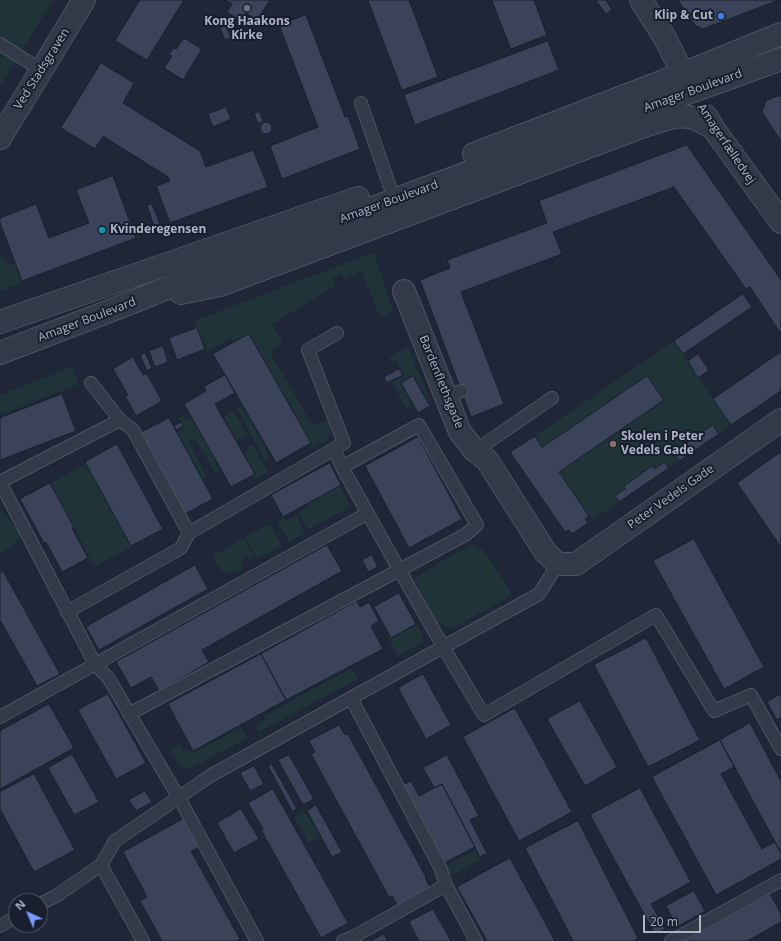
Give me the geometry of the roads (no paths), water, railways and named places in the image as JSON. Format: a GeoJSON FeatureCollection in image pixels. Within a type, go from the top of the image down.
{"type":"FeatureCollection","features":[{"type":"Feature","properties":{"kind":"street","name":"Ved Stadsgraven"},"geometry":{"type":"LineString","coordinates":[[0,138],[84,0]]}},
{"type":"Feature","properties":{"kind":"street","name":"Amagerfælledvej"},"geometry":{"type":"LineString","coordinates":[[641,0],[665,38],[687,83],[713,128],[781,222]]}},
{"type":"Feature","properties":{"kind":"street","name":"Amager Boulevard"},"geometry":{"type":"LineString","coordinates":[[0,353],[138,300],[270,246],[520,153],[687,83],[781,34]]}},
{"type":"Feature","properties":{"kind":"street","name":"Amager Boulevard"},"geometry":{"type":"LineString","coordinates":[[0,322],[687,83],[781,59]]}},
{"type":"Feature","properties":{"kind":"street"},"geometry":{"type":"LineString","coordinates":[[138,300],[220,285],[647,125],[674,117],[687,117],[695,118],[713,128]]}},
{"type":"Feature","properties":{"kind":"street","name":"Bardenflethsgade"},"geometry":{"type":"LineString","coordinates":[[404,291],[454,394],[460,432],[475,451],[487,460],[546,553],[558,564]]}},
{"type":"Feature","properties":{"kind":"street","name":"Peter Vedels Gade"},"geometry":{"type":"LineString","coordinates":[[558,564],[576,564],[781,420]]}},
{"type":"Feature","properties":{"kind":"lane"},"geometry":{"type":"LineString","coordinates":[[0,44],[42,70]]}},
{"type":"Feature","properties":{"kind":"lane"},"geometry":{"type":"LineString","coordinates":[[361,102],[390,187]]}},
{"type":"Feature","properties":{"kind":"lane"},"geometry":{"type":"LineString","coordinates":[[67,612],[181,548],[189,533],[344,443],[308,350],[337,333]]}},
{"type":"Feature","properties":{"kind":"lane"},"geometry":{"type":"LineString","coordinates":[[91,383],[120,420],[133,430],[189,533]]}},
{"type":"Feature","properties":{"kind":"lane"},"geometry":{"type":"LineString","coordinates":[[475,451],[552,398]]}},
{"type":"Feature","properties":{"kind":"lane"},"geometry":{"type":"LineString","coordinates":[[120,420],[0,482],[95,664],[109,679],[179,798],[256,941]]}},
{"type":"Feature","properties":{"kind":"lane"},"geometry":{"type":"LineString","coordinates":[[129,714],[465,535],[477,525],[419,424],[342,467]]}},
{"type":"Feature","properties":{"kind":"lane"},"geometry":{"type":"LineString","coordinates":[[334,450],[398,570],[442,648],[484,715],[656,615],[714,711],[751,696],[781,749]]}},
{"type":"Feature","properties":{"kind":"lane"},"geometry":{"type":"LineString","coordinates":[[0,717],[368,513]]}},
{"type":"Feature","properties":{"kind":"lane"},"geometry":{"type":"LineString","coordinates":[[48,900],[101,865],[115,841],[210,776],[539,594],[558,564]]}},
{"type":"Feature","properties":{"kind":"lane"},"geometry":{"type":"LineString","coordinates":[[351,698],[440,867],[446,885],[476,941]]}},
{"type":"Feature","properties":{"kind":"lane"},"geometry":{"type":"LineString","coordinates":[[101,865],[143,941]]}},
{"type":"Feature","properties":{"kind":"lane"},"geometry":{"type":"LineString","coordinates":[[671,941],[781,880]]}},
{"type":"Feature","properties":{"kind":"lane"},"geometry":{"type":"LineString","coordinates":[[343,941],[353,937],[446,885]]}},
{"type":"Feature","properties":{"kind":"place","name":"Kong Haakons Kirke"},"geometry":{"type":"Point","coordinates":[247,8]}},
{"type":"Feature","properties":{"kind":"place","name":"Klip & Cut"},"geometry":{"type":"Point","coordinates":[721,16]}},
{"type":"Feature","properties":{"kind":"place","name":"Kvinderegensen"},"geometry":{"type":"Point","coordinates":[102,230]}},
{"type":"Feature","properties":{"kind":"place","name":"Skolen i Peter Vedels Gade"},"geometry":{"type":"Point","coordinates":[613,444]}}]}
